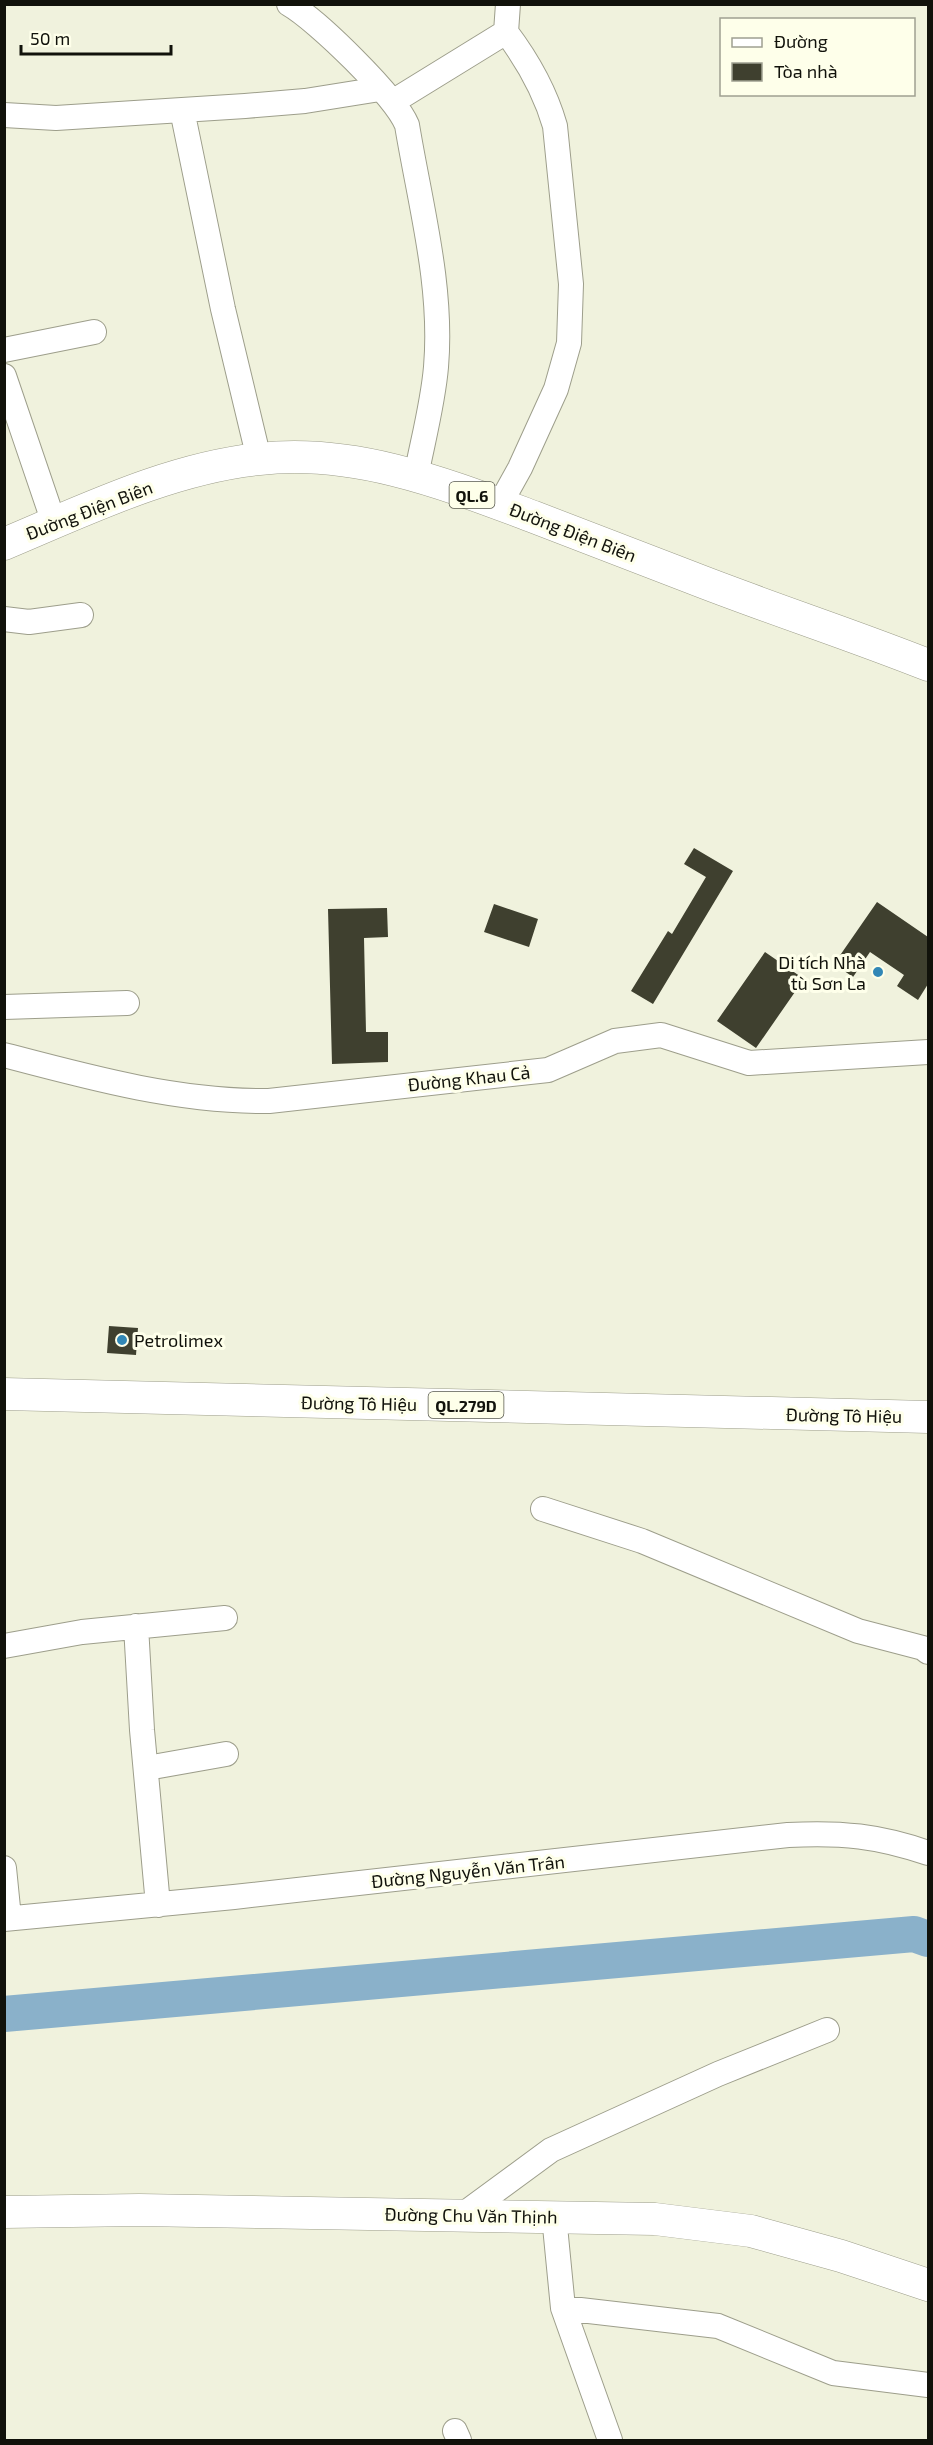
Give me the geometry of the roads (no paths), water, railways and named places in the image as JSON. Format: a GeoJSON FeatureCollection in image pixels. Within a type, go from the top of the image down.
{"type":"FeatureCollection","features":[{"type":"Feature","properties":{"kind":"main road","name":"Đường Điện Biên"},"geometry":{"type":"LineString","coordinates":[[4,544],[176,477],[260,459],[344,459],[416,476],[500,504],[779,612],[928,665]]}},
{"type":"Feature","properties":{"kind":"main road","name":"Đường Tô Hiệu"},"geometry":{"type":"LineString","coordinates":[[4,1394],[928,1417]]}},
{"type":"Feature","properties":{"kind":"main road","name":"Đường Chu Văn Thịnh"},"geometry":{"type":"LineString","coordinates":[[4,2212],[139,2210],[655,2218],[751,2231],[841,2256],[928,2285]]}},
{"type":"Feature","properties":{"kind":"street"},"geometry":{"type":"LineString","coordinates":[[289,4],[316,23],[387,95],[407,125],[435,286],[436,368],[416,476]]}},
{"type":"Feature","properties":{"kind":"street"},"geometry":{"type":"LineString","coordinates":[[500,504],[520,468],[556,389],[569,343],[572,303],[555,126],[550,109],[530,65],[506,32],[507,4]]}},
{"type":"Feature","properties":{"kind":"street"},"geometry":{"type":"LineString","coordinates":[[4,115],[56,118],[387,95],[506,32]]}},
{"type":"Feature","properties":{"kind":"street"},"geometry":{"type":"LineString","coordinates":[[182,110],[223,309],[260,459]]}},
{"type":"Feature","properties":{"kind":"street"},"geometry":{"type":"LineString","coordinates":[[4,350],[94,332]]}},
{"type":"Feature","properties":{"kind":"street"},"geometry":{"type":"LineString","coordinates":[[4,376],[54,523]]}},
{"type":"Feature","properties":{"kind":"street"},"geometry":{"type":"LineString","coordinates":[[4,619],[29,622],[81,615]]}},
{"type":"Feature","properties":{"kind":"street"},"geometry":{"type":"LineString","coordinates":[[4,1007],[127,1003]]}},
{"type":"Feature","properties":{"kind":"street","name":"Đường Khau Cả"},"geometry":{"type":"LineString","coordinates":[[4,1055],[64,1071],[194,1098],[241,1101],[295,1098],[548,1070],[615,1041],[661,1035],[749,1063],[928,1052]]}},
{"type":"Feature","properties":{"kind":"street"},"geometry":{"type":"LineString","coordinates":[[543,1509],[642,1541],[858,1631],[923,1648],[928,1652]]}},
{"type":"Feature","properties":{"kind":"street"},"geometry":{"type":"LineString","coordinates":[[4,1646],[44,1637],[225,1618]]}},
{"type":"Feature","properties":{"kind":"street"},"geometry":{"type":"LineString","coordinates":[[136,1626],[158,1905]]}},
{"type":"Feature","properties":{"kind":"street"},"geometry":{"type":"LineString","coordinates":[[147,1768],[226,1754]]}},
{"type":"Feature","properties":{"kind":"street","name":"Đường Nguyễn Văn Trân"},"geometry":{"type":"LineString","coordinates":[[7,1918],[158,1905],[788,1835],[833,1833],[865,1836],[928,1853]]}},
{"type":"Feature","properties":{"kind":"street"},"geometry":{"type":"LineString","coordinates":[[4,1868],[7,1918]]}},
{"type":"Feature","properties":{"kind":"street"},"geometry":{"type":"LineString","coordinates":[[464,2214],[551,2150],[718,2074],[827,2030]]}},
{"type":"Feature","properties":{"kind":"street"},"geometry":{"type":"LineString","coordinates":[[554,2216],[562,2308],[610,2440]]}},
{"type":"Feature","properties":{"kind":"street"},"geometry":{"type":"LineString","coordinates":[[562,2308],[717,2326],[834,2373],[928,2385]]}},
{"type":"Feature","properties":{"kind":"waterway"},"geometry":{"type":"LineString","coordinates":[[4,2014],[914,1934],[928,1939]]}},
{"type":"Feature","properties":{"kind":"place","name":"Di tích Nhà tù Sơn La"},"geometry":{"type":"Point","coordinates":[878,972]}},
{"type":"Feature","properties":{"kind":"place","name":"Petrolimex"},"geometry":{"type":"Point","coordinates":[122,1340]}}]}
